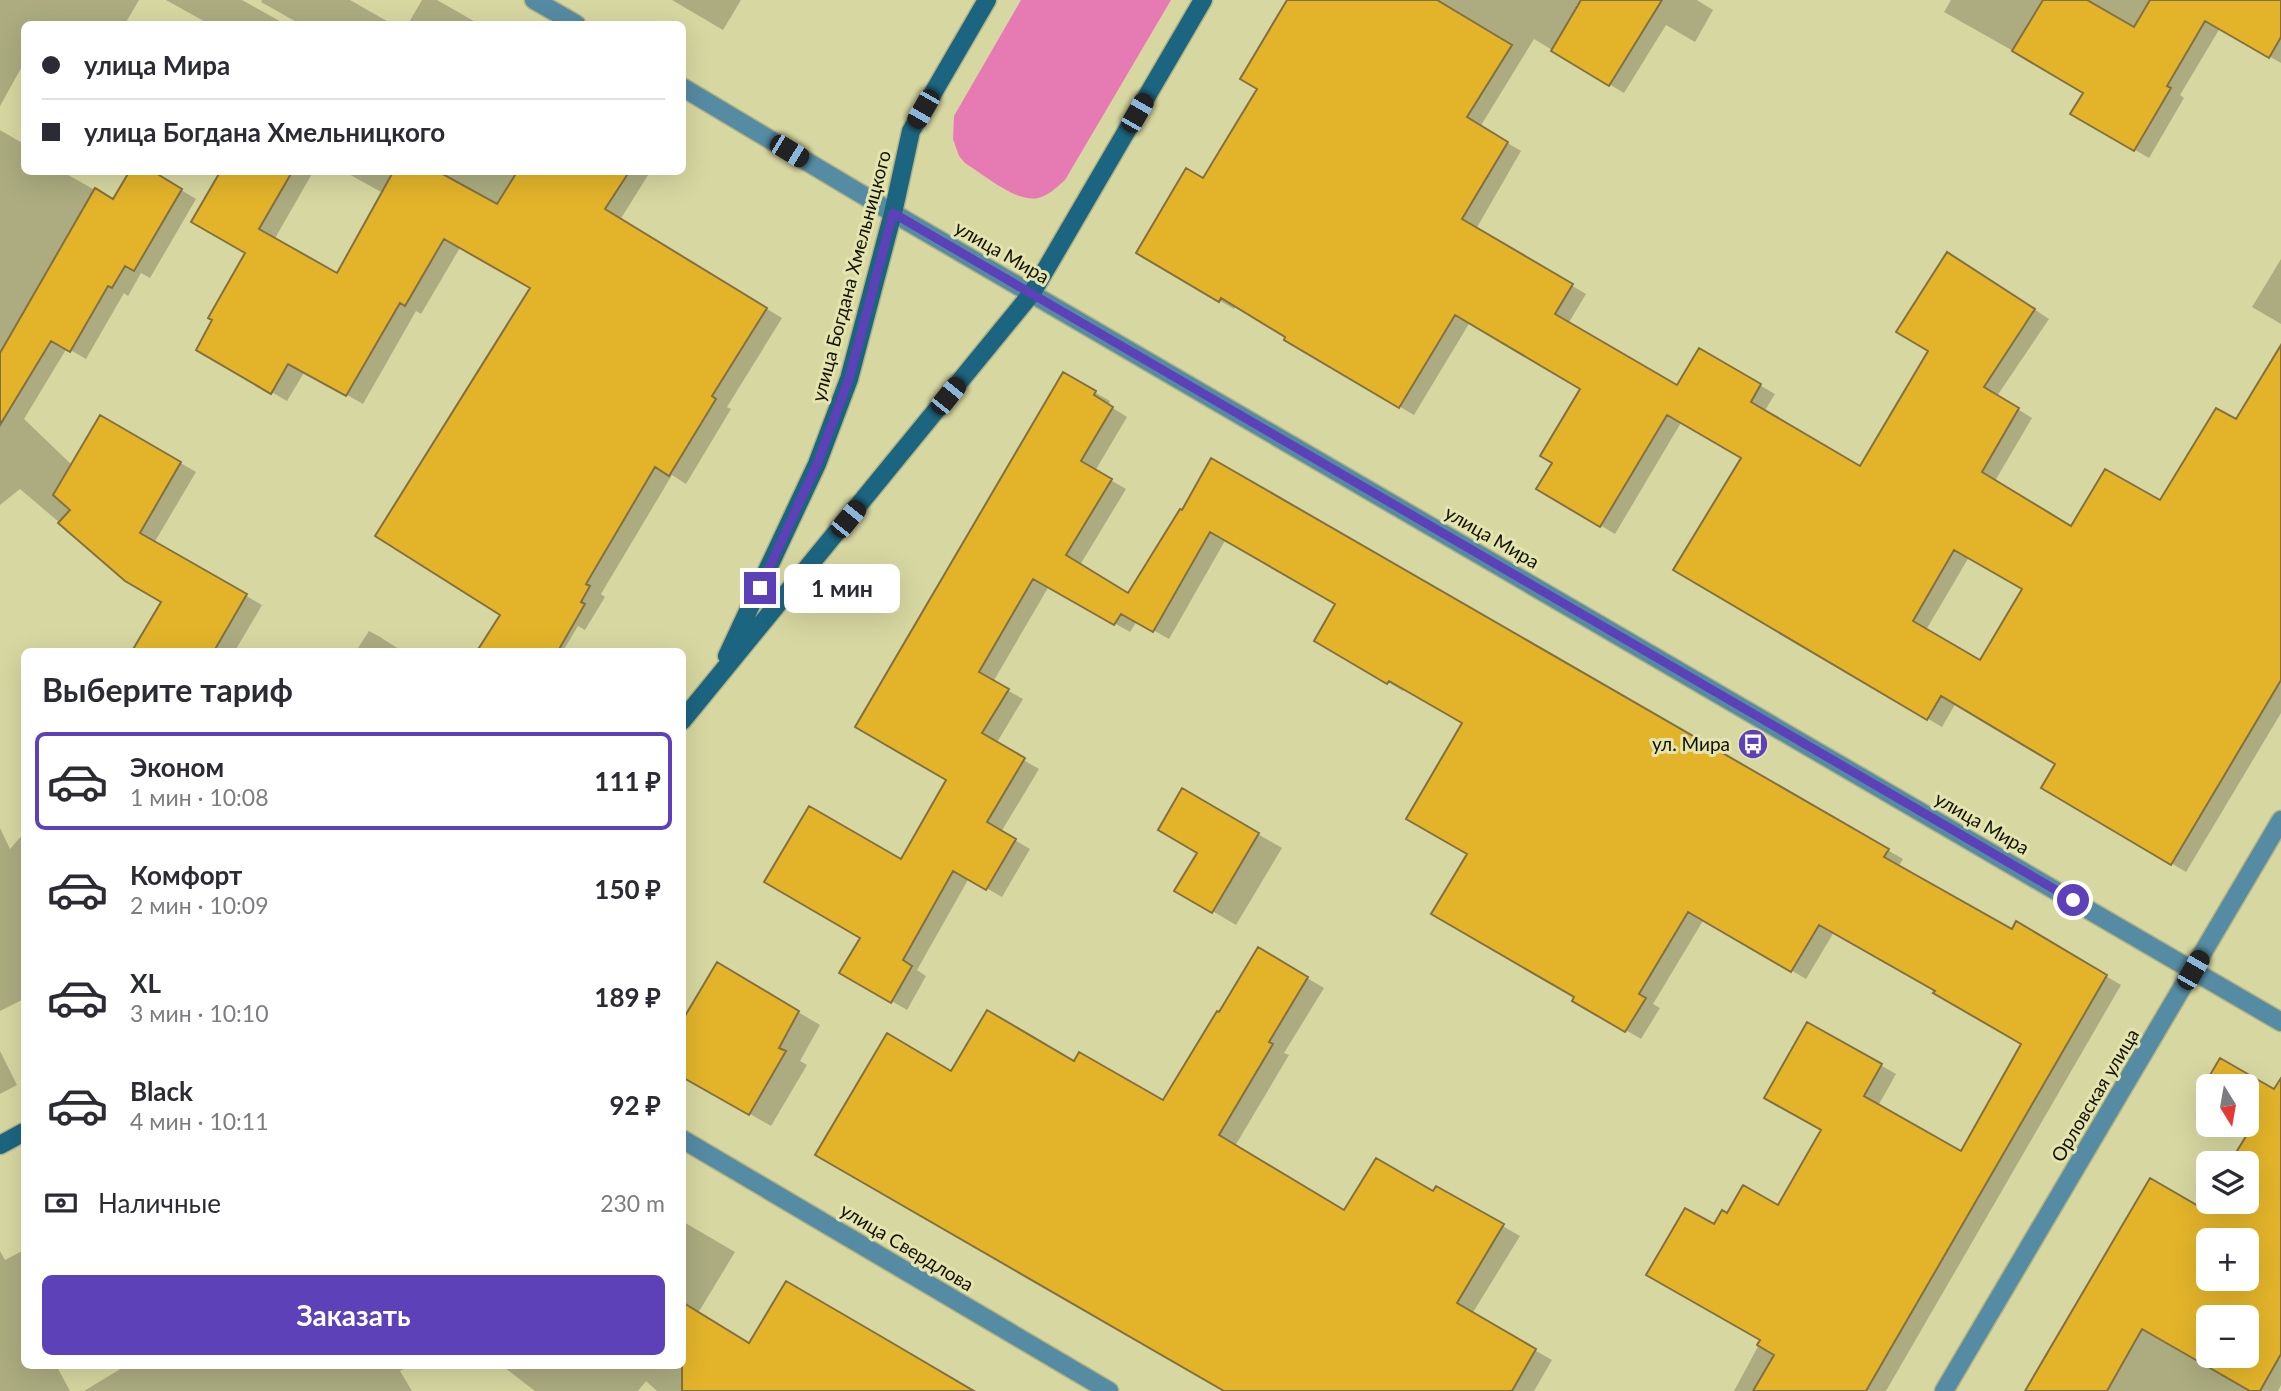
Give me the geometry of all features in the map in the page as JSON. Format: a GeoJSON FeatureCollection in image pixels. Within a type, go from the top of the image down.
{"type":"FeatureCollection","features":[{"type":"Feature","properties":{"kind":"main road","name":"улица Богдана Хмельницкого"},"geometry":{"type":"LineString","coordinates":[[714,684],[817,464],[849,379],[893,213],[911,131],[988,0]]}},
{"type":"Feature","properties":{"kind":"main road","name":"улица Богдана Хмельницкого"},"geometry":{"type":"LineString","coordinates":[[686,716],[1032,293],[1203,0]]}},
{"type":"Feature","properties":{"kind":"main road"},"geometry":{"type":"LineString","coordinates":[[0,1145],[21,1134]]}},
{"type":"Feature","properties":{"kind":"street"},"geometry":{"type":"LineString","coordinates":[[534,0],[571,21]]}},
{"type":"Feature","properties":{"kind":"street","name":"улица Мира"},"geometry":{"type":"LineString","coordinates":[[686,90],[2281,1021]]}},
{"type":"Feature","properties":{"kind":"street","name":"Орловская улица"},"geometry":{"type":"LineString","coordinates":[[1944,1391],[2281,820]]}},
{"type":"Feature","properties":{"kind":"street","name":"улица Свердлова"},"geometry":{"type":"LineString","coordinates":[[686,1141],[1109,1391]]}},
{"type":"Feature","properties":{"kind":"shaded area"},"geometry":{"type":"Polygon","coordinates":[[[1021,0],[1171,0],[1065,180],[1038,198],[1010,192],[965,163],[959,156],[953,139],[954,116],[1021,0]]]}},
{"type":"Feature","properties":{"kind":"building"},"geometry":{"type":"Polygon","coordinates":[[[1287,0],[1437,0],[1512,45],[1467,117],[1508,142],[1462,219],[1573,284],[1555,314],[1677,385],[1699,348],[1761,384],[1751,402],[1860,466],[1928,351],[1896,332],[1947,252],[2035,309],[1984,387],[2019,408],[1982,472],[2071,526],[2105,469],[2160,500],[2216,408],[2236,419],[2281,345],[2281,680],[2171,865],[2041,788],[2055,764],[1941,696],[1927,720],[1673,570],[1741,458],[1667,415],[1600,527],[1536,489],[1552,463],[1540,456],[1580,389],[1455,315],[1399,408],[1284,340],[1285,337],[1221,298],[1219,302],[1136,253],[1186,168],[1203,178],[1257,89],[1240,79],[1287,0]],[[1954,550],[1913,621],[1980,660],[2022,589],[1954,550]]]}},
{"type":"Feature","properties":{"kind":"building"},"geometry":{"type":"Polygon","coordinates":[[[1581,0],[1662,0],[1609,86],[1551,51],[1581,0]]]}},
{"type":"Feature","properties":{"kind":"building"},"geometry":{"type":"Polygon","coordinates":[[[2043,0],[2087,0],[2134,27],[2150,0],[2281,0],[2281,37],[2269,58],[2205,21],[2167,86],[2171,88],[2134,151],[2070,114],[2083,93],[2012,51],[2043,0]]]}},
{"type":"Feature","properties":{"kind":"building"},"geometry":{"type":"Polygon","coordinates":[[[127,175],[159,175],[182,189],[134,271],[125,266],[112,288],[108,286],[70,352],[51,341],[0,425],[0,353],[95,188],[113,199],[127,175]]]}},
{"type":"Feature","properties":{"kind":"building"},"geometry":{"type":"Polygon","coordinates":[[[218,175],[290,175],[259,229],[337,273],[391,175],[444,175],[497,204],[515,175],[627,175],[605,209],[767,308],[712,396],[716,399],[669,476],[655,467],[586,584],[590,586],[581,602],[585,604],[560,648],[479,648],[500,615],[375,536],[530,288],[444,239],[405,306],[400,303],[346,396],[288,364],[271,394],[196,350],[212,320],[208,318],[245,253],[191,222],[218,175]]]}},
{"type":"Feature","properties":{"kind":"building"},"geometry":{"type":"Polygon","coordinates":[[[1063,372],[1096,391],[1094,395],[1113,407],[1081,461],[1112,479],[1066,555],[1128,593],[1180,509],[1182,510],[1211,458],[1889,849],[1884,857],[2012,929],[2016,921],[2107,975],[1866,1391],[1753,1391],[1774,1355],[1757,1345],[1760,1340],[1646,1275],[1685,1208],[1714,1224],[1722,1210],[1727,1213],[1743,1185],[1778,1205],[1821,1130],[1764,1098],[1807,1022],[1882,1064],[1864,1096],[1961,1151],[2021,1044],[1819,925],[1791,972],[1688,912],[1639,994],[1646,998],[1625,1032],[1572,1001],[1574,997],[1431,914],[1467,854],[1406,819],[1462,723],[1389,681],[1387,684],[1314,641],[1335,604],[1210,532],[1153,632],[1121,614],[1114,625],[1033,579],[979,672],[1009,689],[982,733],[1025,758],[987,822],[1016,839],[986,890],[953,871],[903,960],[912,966],[891,1003],[839,973],[860,938],[764,882],[809,806],[901,859],[946,780],[855,727],[1063,372]]]}},
{"type":"Feature","properties":{"kind":"building"},"geometry":{"type":"Polygon","coordinates":[[[100,415],[181,462],[140,533],[247,594],[216,648],[134,648],[161,602],[125,581],[58,523],[70,510],[53,495],[100,415]]]}},
{"type":"Feature","properties":{"kind":"building"},"geometry":{"type":"Polygon","coordinates":[[[1182,788],[1259,833],[1212,913],[1174,891],[1197,853],[1158,830],[1182,788]]]}},
{"type":"Feature","properties":{"kind":"building"},"geometry":{"type":"Polygon","coordinates":[[[1258,947],[1308,977],[1269,1042],[1273,1044],[1219,1135],[1344,1210],[1376,1158],[1433,1191],[1436,1186],[1504,1224],[1457,1303],[1536,1349],[1512,1391],[1224,1391],[815,1155],[887,1033],[951,1071],[987,1010],[1074,1061],[1079,1052],[1163,1100],[1258,947]]]}},
{"type":"Feature","properties":{"kind":"building"},"geometry":{"type":"Polygon","coordinates":[[[717,962],[799,1011],[779,1048],[786,1051],[749,1115],[686,1079],[686,1014],[717,962]]]}},
{"type":"Feature","properties":{"kind":"building"},"geometry":{"type":"Polygon","coordinates":[[[2220,1058],[2248,1074],[2211,1074],[2220,1058]]]}},
{"type":"Feature","properties":{"kind":"building"},"geometry":{"type":"Polygon","coordinates":[[[2281,1078],[2281,1354],[2260,1391],[2250,1391],[2210,1368],[2259,1368],[2259,1305],[2196,1305],[2196,1360],[2142,1329],[2107,1391],[2025,1391],[2150,1178],[2196,1205],[2196,1214],[2259,1214],[2259,1151],[2237,1151],[2245,1138],[2259,1138],[2259,1080],[2274,1089],[2281,1078]]]}},
{"type":"Feature","properties":{"kind":"building"},"geometry":{"type":"Polygon","coordinates":[[[786,1281],[974,1391],[682,1391],[682,1369],[686,1369],[686,1304],[749,1343],[786,1281]]]}},
{"type":"Feature","properties":{"kind":"place","name":"ул. Мира"},"geometry":{"type":"Point","coordinates":[1753,744]}},
{"type":"Feature","properties":{"kind":"route"},"geometry":{"type":"LineString","coordinates":[[760,588],[817,464],[849,379],[893,213],[2073,900]]}}]}
